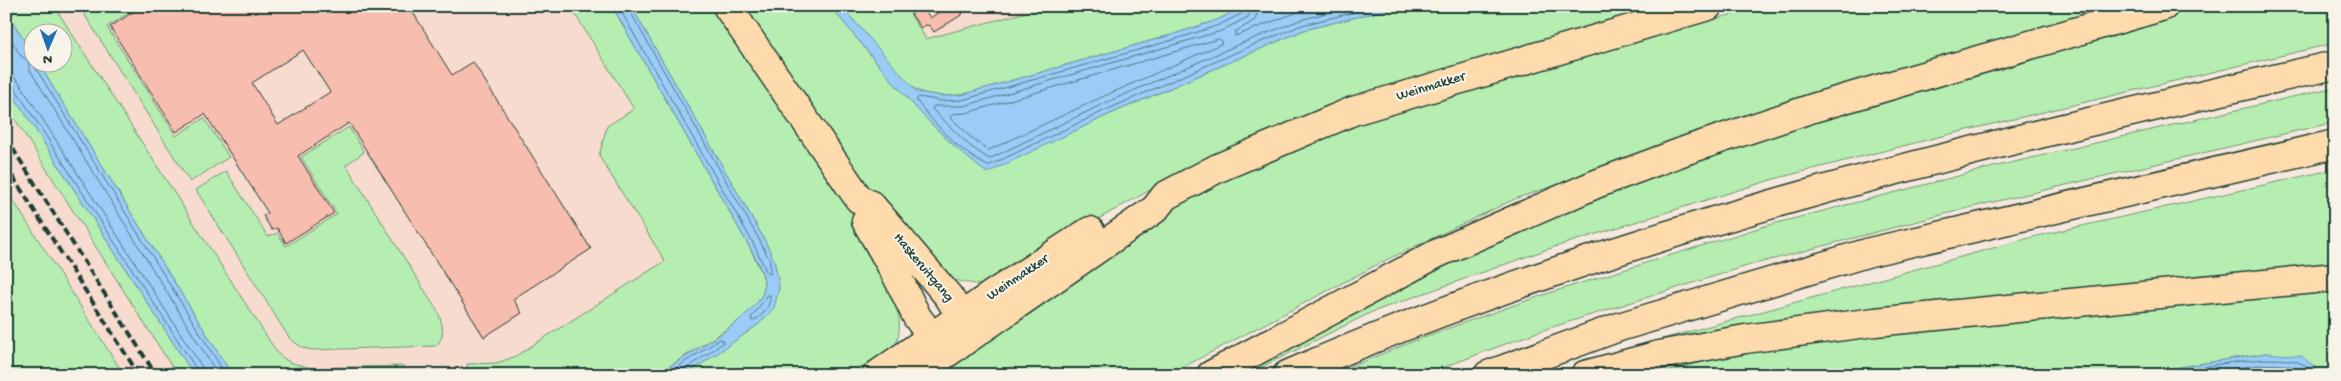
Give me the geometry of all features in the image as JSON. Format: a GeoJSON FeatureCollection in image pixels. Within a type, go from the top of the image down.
{"type":"FeatureCollection","features":[{"type":"Feature","properties":{"kind":"main road","name":"Haskeruitgang"},"geometry":{"type":"LineString","coordinates":[[727,6],[859,199],[871,205],[950,297],[961,317],[959,345]]}},
{"type":"Feature","properties":{"kind":"main road","name":"Weinmakker"},"geometry":{"type":"LineString","coordinates":[[915,375],[1155,208],[1165,196],[1226,164],[1353,111],[1708,6]]}},
{"type":"Feature","properties":{"kind":"main road"},"geometry":{"type":"LineString","coordinates":[[1210,375],[1436,254],[1596,184],[1687,150],[1812,108],[2164,6]]}},
{"type":"Feature","properties":{"kind":"main road"},"geometry":{"type":"LineString","coordinates":[[1287,375],[1379,334],[1545,273],[1856,180],[2335,65]]}},
{"type":"Feature","properties":{"kind":"main road"},"geometry":{"type":"LineString","coordinates":[[1488,375],[1619,327],[1870,252],[2335,144]]}},
{"type":"Feature","properties":{"kind":"main road","name":"Weinmakker"},"geometry":{"type":"LineString","coordinates":[[877,375],[1090,232],[1150,197],[1165,196]]}},
{"type":"Feature","properties":{"kind":"main road","name":"Haskeruitgang"},"geometry":{"type":"LineString","coordinates":[[859,199],[859,210],[896,274],[917,317],[932,337]]}},
{"type":"Feature","properties":{"kind":"main road"},"geometry":{"type":"LineString","coordinates":[[1585,375],[1659,355],[1745,339],[1876,322],[2335,277]]}},
{"type":"Feature","properties":{"kind":"main road"},"geometry":{"type":"LineString","coordinates":[[932,337],[959,345]]}},
{"type":"Feature","properties":{"kind":"shaded area"},"geometry":{"type":"Polygon","coordinates":[[[49,6],[1052,6],[620,375],[282,375],[72,42],[72,22],[59,22],[49,6]]]}},
{"type":"Feature","properties":{"kind":"shaded area"},"geometry":{"type":"Polygon","coordinates":[[[6,105],[177,375],[124,375],[6,189],[6,105]]]}},
{"type":"Feature","properties":{"kind":"green space"},"geometry":{"type":"Polygon","coordinates":[[[6,6],[54,6],[64,22],[22,22],[22,37],[6,11],[6,6]]]}},
{"type":"Feature","properties":{"kind":"green space"},"geometry":{"type":"Polygon","coordinates":[[[79,6],[135,6],[136,8],[107,27],[176,136],[204,118],[229,157],[190,182],[79,6]]]}},
{"type":"Feature","properties":{"kind":"green space"},"geometry":{"type":"Polygon","coordinates":[[[570,6],[612,6],[749,246],[764,278],[764,290],[759,301],[745,317],[656,375],[468,375],[467,364],[497,363],[516,356],[665,261],[599,156],[607,126],[634,109],[570,6]]]}},
{"type":"Feature","properties":{"kind":"green space"},"geometry":{"type":"Polygon","coordinates":[[[631,6],[711,6],[845,202],[885,272],[898,312],[899,330],[893,350],[865,375],[686,375],[759,324],[779,288],[774,260],[764,239],[631,6]]]}},
{"type":"Feature","properties":{"kind":"green space"},"geometry":{"type":"Polygon","coordinates":[[[743,6],[830,6],[923,115],[964,154],[987,172],[1108,115],[1304,30],[1402,6],[1663,6],[1399,82],[1323,107],[1188,169],[1082,228],[992,282],[980,285],[954,280],[940,270],[878,205],[743,6]]]}},
{"type":"Feature","properties":{"kind":"green space"},"geometry":{"type":"Polygon","coordinates":[[[841,6],[905,6],[926,39],[1049,6],[1245,6],[1217,20],[1171,35],[961,95],[947,96],[926,93],[908,84],[841,6]]]}},
{"type":"Feature","properties":{"kind":"green space"},"geometry":{"type":"Polygon","coordinates":[[[1761,6],[2133,6],[1837,92],[1517,198],[1384,261],[1168,375],[928,375],[1160,215],[1240,172],[1341,130],[1399,110],[1761,6]]]}},
{"type":"Feature","properties":{"kind":"green space"},"geometry":{"type":"Polygon","coordinates":[[[2181,6],[2335,6],[2335,43],[1938,137],[1774,179],[1545,250],[1372,312],[1246,375],[1229,375],[1531,215],[1826,114],[2181,6]]]}},
{"type":"Feature","properties":{"kind":"green space"},"geometry":{"type":"Polygon","coordinates":[[[72,34],[278,354],[289,362],[311,368],[404,366],[404,375],[232,375],[44,72],[72,72],[72,34]]]}},
{"type":"Feature","properties":{"kind":"green space"},"geometry":{"type":"Polygon","coordinates":[[[6,84],[194,375],[177,375],[6,105],[6,84]]]}},
{"type":"Feature","properties":{"kind":"green space"},"geometry":{"type":"Polygon","coordinates":[[[2335,87],[2335,122],[1968,208],[1747,266],[1540,331],[1423,375],[1330,375],[1429,335],[1549,293],[1765,226],[1993,167],[2335,87]]]}},
{"type":"Feature","properties":{"kind":"green space"},"geometry":{"type":"Polygon","coordinates":[[[349,127],[364,152],[346,165],[438,312],[442,334],[441,339],[435,346],[312,350],[303,348],[290,339],[196,190],[226,171],[268,237],[277,233],[286,246],[337,214],[301,157],[349,127]]]}},
{"type":"Feature","properties":{"kind":"green space"},"geometry":{"type":"Polygon","coordinates":[[[2335,169],[2335,263],[1965,302],[1667,344],[1644,344],[2033,237],[2335,169]]]}},
{"type":"Feature","properties":{"kind":"green space"},"geometry":{"type":"Polygon","coordinates":[[[6,189],[124,375],[6,375],[6,189]]]}},
{"type":"Feature","properties":{"kind":"green space"},"geometry":{"type":"Polygon","coordinates":[[[2335,287],[2335,375],[2316,375],[2316,368],[2266,353],[2132,375],[1654,375],[1705,361],[1783,344],[2335,287]]]}},
{"type":"Feature","properties":{"kind":"water"},"geometry":{"type":"Polygon","coordinates":[[[612,6],[631,6],[764,239],[774,260],[778,279],[779,288],[774,308],[759,324],[686,375],[656,375],[717,336],[748,312],[759,300],[764,289],[763,278],[760,267],[749,246],[612,6]]]}},
{"type":"Feature","properties":{"kind":"water"},"geometry":{"type":"Polygon","coordinates":[[[830,6],[841,6],[917,92],[942,96],[961,95],[1171,35],[1217,20],[1245,6],[1402,6],[1304,30],[1108,115],[987,173],[943,136],[923,115],[830,6]]]}},
{"type":"Feature","properties":{"kind":"water"},"geometry":{"type":"Polygon","coordinates":[[[6,11],[22,37],[22,72],[44,72],[232,375],[194,375],[6,84],[6,11]]]}},
{"type":"Feature","properties":{"kind":"water"},"geometry":{"type":"Polygon","coordinates":[[[2266,353],[2301,356],[2316,368],[2316,375],[2132,375],[2266,353]]]}},
{"type":"Feature","properties":{"kind":"building"},"geometry":{"type":"Polygon","coordinates":[[[138,6],[409,6],[452,75],[473,62],[591,249],[513,299],[522,313],[484,337],[349,123],[298,156],[334,213],[286,243],[277,228],[272,230],[263,216],[268,213],[205,114],[176,132],[110,27],[139,8],[138,6]],[[303,50],[252,83],[278,125],[330,92],[303,50]]]}},
{"type":"Feature","properties":{"kind":"building"},"geometry":{"type":"Polygon","coordinates":[[[949,6],[958,6],[963,14],[934,32],[930,26],[926,25],[921,28],[911,14],[923,7],[930,18],[949,6]]]}},
{"type":"Feature","properties":{"kind":"railway"},"geometry":{"type":"LineString","coordinates":[[6,138],[156,375]]}},
{"type":"Feature","properties":{"kind":"railway"},"geometry":{"type":"LineString","coordinates":[[6,166],[139,375]]}}]}
